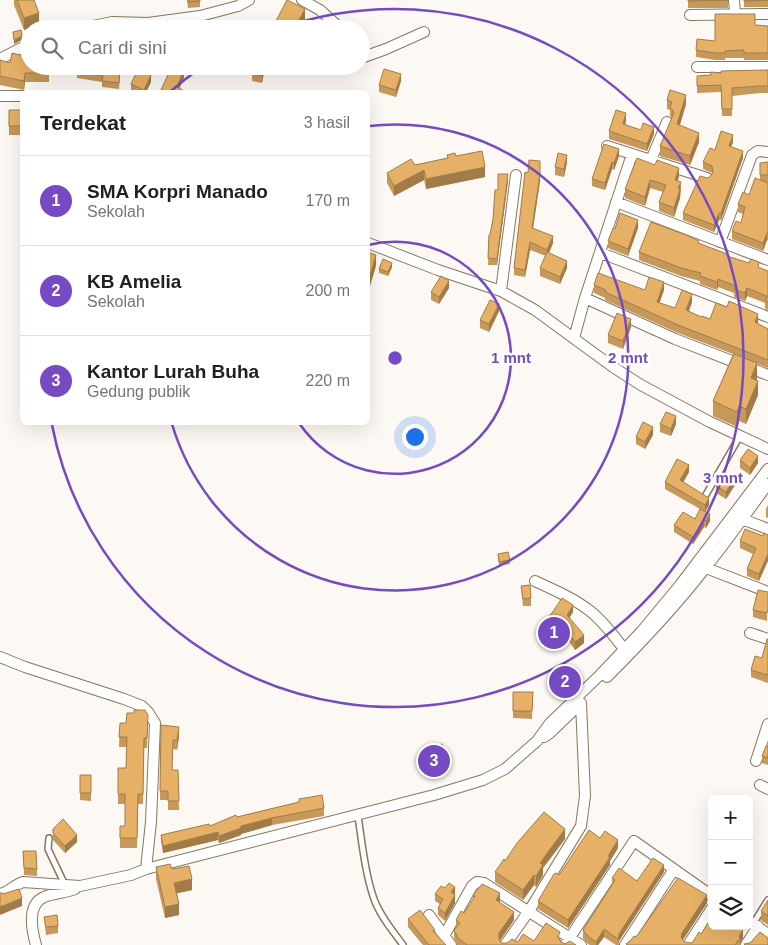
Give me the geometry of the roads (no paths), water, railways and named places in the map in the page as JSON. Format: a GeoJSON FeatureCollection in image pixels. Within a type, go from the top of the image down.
{"type":"FeatureCollection","features":[{"type":"Feature","properties":{"kind":"street"},"geometry":{"type":"LineString","coordinates":[[178,20],[200,16],[250,0]]}},
{"type":"Feature","properties":{"kind":"street"},"geometry":{"type":"LineString","coordinates":[[302,0],[320,10],[331,20]]}},
{"type":"Feature","properties":{"kind":"street"},"geometry":{"type":"LineString","coordinates":[[734,0],[734,13]]}},
{"type":"Feature","properties":{"kind":"street"},"geometry":{"type":"LineString","coordinates":[[690,15],[768,14]]}},
{"type":"Feature","properties":{"kind":"street"},"geometry":{"type":"LineString","coordinates":[[370,55],[424,32]]}},
{"type":"Feature","properties":{"kind":"street"},"geometry":{"type":"LineString","coordinates":[[0,59],[20,49]]}},
{"type":"Feature","properties":{"kind":"street"},"geometry":{"type":"LineString","coordinates":[[697,67],[768,67]]}},
{"type":"Feature","properties":{"kind":"street"},"geometry":{"type":"LineString","coordinates":[[0,96],[20,96]]}},
{"type":"Feature","properties":{"kind":"street"},"geometry":{"type":"LineString","coordinates":[[651,160],[667,122]]}},
{"type":"Feature","properties":{"kind":"street"},"geometry":{"type":"LineString","coordinates":[[606,145],[707,178]]}},
{"type":"Feature","properties":{"kind":"street"},"geometry":{"type":"LineString","coordinates":[[720,242],[752,155],[758,151],[768,152]]}},
{"type":"Feature","properties":{"kind":"street"},"geometry":{"type":"LineString","coordinates":[[574,338],[585,298],[632,154]]}},
{"type":"Feature","properties":{"kind":"street"},"geometry":{"type":"LineString","coordinates":[[501,290],[516,175]]}},
{"type":"Feature","properties":{"kind":"street"},"geometry":{"type":"LineString","coordinates":[[616,202],[768,260]]}},
{"type":"Feature","properties":{"kind":"street"},"geometry":{"type":"LineString","coordinates":[[370,244],[438,270],[501,290],[535,310],[641,384],[710,422],[768,449]]}},
{"type":"Feature","properties":{"kind":"street"},"geometry":{"type":"LineString","coordinates":[[601,253],[768,317]]}},
{"type":"Feature","properties":{"kind":"street"},"geometry":{"type":"LineString","coordinates":[[585,298],[684,342],[768,375]]}},
{"type":"Feature","properties":{"kind":"street"},"geometry":{"type":"LineString","coordinates":[[537,741],[550,723],[624,649],[680,585],[768,469]]}},
{"type":"Feature","properties":{"kind":"street"},"geometry":{"type":"LineString","coordinates":[[0,894],[14,885],[23,882],[80,886],[131,875],[146,869],[358,816],[483,780],[505,769],[537,741],[550,734],[643,641],[706,568],[768,484]]}},
{"type":"Feature","properties":{"kind":"street"},"geometry":{"type":"LineString","coordinates":[[742,519],[768,529]]}},
{"type":"Feature","properties":{"kind":"street"},"geometry":{"type":"LineString","coordinates":[[706,568],[768,592]]}},
{"type":"Feature","properties":{"kind":"street"},"geometry":{"type":"LineString","coordinates":[[535,581],[590,610],[603,622],[624,649]]}},
{"type":"Feature","properties":{"kind":"street"},"geometry":{"type":"LineString","coordinates":[[750,633],[768,639]]}},
{"type":"Feature","properties":{"kind":"street"},"geometry":{"type":"LineString","coordinates":[[0,657],[24,667],[142,706],[155,722],[151,822],[146,869]]}},
{"type":"Feature","properties":{"kind":"street"},"geometry":{"type":"LineString","coordinates":[[505,945],[530,911],[581,826],[585,796],[581,703]]}},
{"type":"Feature","properties":{"kind":"street"},"geometry":{"type":"LineString","coordinates":[[756,761],[765,742],[768,724]]}},
{"type":"Feature","properties":{"kind":"street"},"geometry":{"type":"LineString","coordinates":[[567,942],[634,841],[708,893]]}},
{"type":"Feature","properties":{"kind":"street"},"geometry":{"type":"LineString","coordinates":[[625,945],[674,869]]}},
{"type":"Feature","properties":{"kind":"street"},"geometry":{"type":"LineString","coordinates":[[444,936],[472,886],[477,882],[484,883],[530,911],[567,942],[581,945]]}},
{"type":"Feature","properties":{"kind":"street"},"geometry":{"type":"LineString","coordinates":[[36,945],[31,916],[39,900],[70,891],[80,886]]}},
{"type":"Feature","properties":{"kind":"street"},"geometry":{"type":"LineString","coordinates":[[688,945],[708,914]]}},
{"type":"Feature","properties":{"kind":"street"},"geometry":{"type":"LineString","coordinates":[[429,915],[451,945]]}},
{"type":"Feature","properties":{"kind":"street"},"geometry":{"type":"LineString","coordinates":[[753,924],[768,934]]}},
{"type":"Feature","properties":{"kind":"street"},"geometry":{"type":"LineString","coordinates":[[746,945],[751,930]]}},
{"type":"Feature","properties":{"kind":"lane"},"geometry":{"type":"LineString","coordinates":[[704,498],[740,436]]}},
{"type":"Feature","properties":{"kind":"lane"},"geometry":{"type":"LineString","coordinates":[[358,816],[363,853],[375,900],[390,928],[403,945]]}},
{"type":"Feature","properties":{"kind":"lane"},"geometry":{"type":"LineString","coordinates":[[49,838],[48,849],[65,886]]}},
{"type":"Feature","properties":{"kind":"lane"},"geometry":{"type":"LineString","coordinates":[[753,924],[768,900]]}},
{"type":"Feature","properties":{"kind":"place","name":"SMA Korpri Manado"},"geometry":{"type":"Point","coordinates":[554,633]}},
{"type":"Feature","properties":{"kind":"place","name":"KB Amelia"},"geometry":{"type":"Point","coordinates":[565,682]}},
{"type":"Feature","properties":{"kind":"place","name":"Kantor Lurah Buha"},"geometry":{"type":"Point","coordinates":[434,761]}}]}
